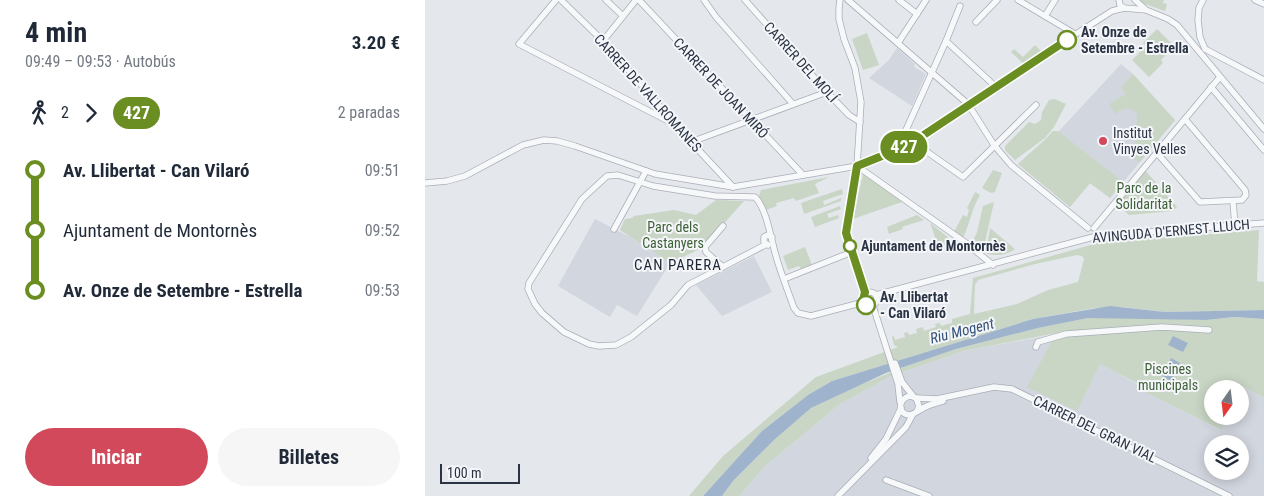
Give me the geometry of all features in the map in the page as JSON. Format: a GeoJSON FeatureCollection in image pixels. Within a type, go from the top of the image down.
{"type":"FeatureCollection","features":[{"type":"Feature","properties":{"kind":"street"},"geometry":{"type":"LineString","coordinates":[[556,0],[519,44],[677,126]]}},
{"type":"Feature","properties":{"kind":"street","name":"CARRER DE VALLROMANES"},"geometry":{"type":"LineString","coordinates":[[561,0],[603,41],[733,187]]}},
{"type":"Feature","properties":{"kind":"street"},"geometry":{"type":"LineString","coordinates":[[606,0],[623,16]]}},
{"type":"Feature","properties":{"kind":"street"},"geometry":{"type":"LineString","coordinates":[[603,41],[638,0]]}},
{"type":"Feature","properties":{"kind":"street","name":"CARRER DE JOAN MIRÓ"},"geometry":{"type":"LineString","coordinates":[[638,0],[803,175]]}},
{"type":"Feature","properties":{"kind":"street"},"geometry":{"type":"LineString","coordinates":[[704,0],[793,104]]}},
{"type":"Feature","properties":{"kind":"street","name":"CARRER DEL MOLÍ"},"geometry":{"type":"LineString","coordinates":[[745,0],[827,92],[849,115],[860,122]]}},
{"type":"Feature","properties":{"kind":"street"},"geometry":{"type":"LineString","coordinates":[[841,0],[839,8],[840,20],[844,39],[855,68],[861,102],[857,166],[846,233],[866,294],[863,298],[864,302],[868,306],[873,306]]}},
{"type":"Feature","properties":{"kind":"street"},"geometry":{"type":"LineString","coordinates":[[848,0],[968,104],[994,145],[1011,165],[1091,228],[1097,236]]}},
{"type":"Feature","properties":{"kind":"street"},"geometry":{"type":"LineString","coordinates":[[899,0],[917,14]]}},
{"type":"Feature","properties":{"kind":"street"},"geometry":{"type":"LineString","coordinates":[[898,43],[926,0]]}},
{"type":"Feature","properties":{"kind":"street"},"geometry":{"type":"LineString","coordinates":[[977,22],[997,0]]}},
{"type":"Feature","properties":{"kind":"street"},"geometry":{"type":"LineString","coordinates":[[1018,0],[1075,34]]}},
{"type":"Feature","properties":{"kind":"street"},"geometry":{"type":"LineString","coordinates":[[1045,16],[1055,0]]}},
{"type":"Feature","properties":{"kind":"street"},"geometry":{"type":"LineString","coordinates":[[425,183],[447,181],[465,176],[523,146],[537,141],[550,140],[575,146],[647,171],[703,183],[733,187],[857,166],[913,142],[1075,34],[1112,11],[1134,5],[1135,0]]}},
{"type":"Feature","properties":{"kind":"street"},"geometry":{"type":"LineString","coordinates":[[1135,0],[1140,6],[1177,25],[1264,129]]}},
{"type":"Feature","properties":{"kind":"street"},"geometry":{"type":"LineString","coordinates":[[1203,0],[1198,14],[1200,37],[1205,50],[1264,80]]}},
{"type":"Feature","properties":{"kind":"street"},"geometry":{"type":"LineString","coordinates":[[1255,0],[1264,4]]}},
{"type":"Feature","properties":{"kind":"street"},"geometry":{"type":"LineString","coordinates":[[1112,11],[1119,1],[1127,8],[1147,10]]}},
{"type":"Feature","properties":{"kind":"street"},"geometry":{"type":"LineString","coordinates":[[897,150],[946,41],[959,6]]}},
{"type":"Feature","properties":{"kind":"street"},"geometry":{"type":"LineString","coordinates":[[1187,37],[1200,37]]}},
{"type":"Feature","properties":{"kind":"street"},"geometry":{"type":"LineString","coordinates":[[1194,46],[1200,37]]}},
{"type":"Feature","properties":{"kind":"street"},"geometry":{"type":"LineString","coordinates":[[946,41],[995,86]]}},
{"type":"Feature","properties":{"kind":"street"},"geometry":{"type":"LineString","coordinates":[[1088,238],[1087,231],[1157,153],[1220,77]]}},
{"type":"Feature","properties":{"kind":"street"},"geometry":{"type":"LineString","coordinates":[[1211,87],[1264,150]]}},
{"type":"Feature","properties":{"kind":"street"},"geometry":{"type":"LineString","coordinates":[[691,142],[827,92]]}},
{"type":"Feature","properties":{"kind":"street"},"geometry":{"type":"LineString","coordinates":[[913,142],[963,177],[1036,104]]}},
{"type":"Feature","properties":{"kind":"street"},"geometry":{"type":"LineString","coordinates":[[1157,153],[1200,202],[1242,200],[1246,195],[1245,190],[1185,120]]}},
{"type":"Feature","properties":{"kind":"street"},"geometry":{"type":"LineString","coordinates":[[857,166],[966,243],[993,265]]}},
{"type":"Feature","properties":{"kind":"street"},"geometry":{"type":"LineString","coordinates":[[614,229],[647,171]]}},
{"type":"Feature","properties":{"kind":"street"},"geometry":{"type":"LineString","coordinates":[[769,242],[688,285],[671,305],[631,337],[616,345],[599,346],[589,344],[564,332],[542,313],[528,289],[529,284],[582,199],[607,176],[618,175],[653,186],[715,196],[755,197],[759,201],[768,227],[769,242],[794,308],[798,313],[811,316],[864,302]]}},
{"type":"Feature","properties":{"kind":"street"},"geometry":{"type":"LineString","coordinates":[[1233,200],[1235,226]]}},
{"type":"Feature","properties":{"kind":"street","name":"AVINGUDA D'ERNEST LLUCH"},"geometry":{"type":"LineString","coordinates":[[876,296],[1097,236],[1264,223]]}},
{"type":"Feature","properties":{"kind":"street"},"geometry":{"type":"LineString","coordinates":[[723,226],[705,247],[706,252],[723,267]]}},
{"type":"Feature","properties":{"kind":"street"},"geometry":{"type":"LineString","coordinates":[[784,279],[852,252]]}},
{"type":"Feature","properties":{"kind":"street"},"geometry":{"type":"LineString","coordinates":[[866,294],[871,293],[876,296],[877,301],[873,306]]}},
{"type":"Feature","properties":{"kind":"street"},"geometry":{"type":"LineString","coordinates":[[873,306],[888,350],[892,354],[900,383],[901,406],[906,414],[915,413]]}},
{"type":"Feature","properties":{"kind":"street"},"geometry":{"type":"LineString","coordinates":[[1036,347],[1038,342],[1066,334],[1161,327],[1209,330]]}},
{"type":"Feature","properties":{"kind":"street"},"geometry":{"type":"LineString","coordinates":[[838,496],[904,429],[915,413],[919,404],[915,397],[900,383]]}},
{"type":"Feature","properties":{"kind":"street","name":"CARRER DEL GRAN VIAL"},"geometry":{"type":"LineString","coordinates":[[915,413],[924,407],[957,396],[994,387],[1012,388],[1229,496]]}},
{"type":"Feature","properties":{"kind":"street","name":"CARRER DEL GRAN VIAL"},"geometry":{"type":"LineString","coordinates":[[915,397],[937,399],[957,396]]}},
{"type":"Feature","properties":{"kind":"street"},"geometry":{"type":"LineString","coordinates":[[861,472],[886,439],[905,397],[915,397]]}},
{"type":"Feature","properties":{"kind":"street"},"geometry":{"type":"LineString","coordinates":[[894,423],[895,429],[904,429]]}},
{"type":"Feature","properties":{"kind":"street"},"geometry":{"type":"LineString","coordinates":[[886,480],[929,496]]}},
{"type":"Feature","properties":{"kind":"shaded area"},"geometry":{"type":"Polygon","coordinates":[[[897,48],[915,64],[914,67],[926,74],[912,106],[869,78],[889,60],[897,48]]]}},
{"type":"Feature","properties":{"kind":"shaded area","name":"Institut Vinyes Velles"},"geometry":{"type":"Polygon","coordinates":[[[1121,64],[1133,74],[1131,76],[1175,120],[1110,198],[1090,183],[1070,207],[1024,169],[1121,64]]]}},
{"type":"Feature","properties":{"kind":"shaded area"},"geometry":{"type":"Polygon","coordinates":[[[595,219],[630,237],[670,263],[637,316],[617,305],[610,317],[558,286],[595,219]]]}},
{"type":"Feature","properties":{"kind":"shaded area"},"geometry":{"type":"Polygon","coordinates":[[[754,256],[772,292],[722,316],[696,285],[754,256]]]}},
{"type":"Feature","properties":{"kind":"shaded area"},"geometry":{"type":"Polygon","coordinates":[[[1068,332],[1076,411],[1100,364],[1138,384],[1136,388],[1204,422],[1204,425],[1210,425],[1220,430],[1222,425],[1249,425],[1249,390],[1264,398],[1264,496],[739,496],[765,466],[840,404],[889,377],[963,351],[1068,332]]]}},
{"type":"Feature","properties":{"kind":"green space"},"geometry":{"type":"Polygon","coordinates":[[[1140,0],[1164,0],[1163,3],[1167,4],[1165,11],[1142,3],[1140,0]]]}},
{"type":"Feature","properties":{"kind":"green space"},"geometry":{"type":"Polygon","coordinates":[[[1157,29],[1174,46],[1161,60],[1163,63],[1149,77],[1132,60],[1146,46],[1143,43],[1157,29]]]}},
{"type":"Feature","properties":{"kind":"green space"},"geometry":{"type":"Polygon","coordinates":[[[867,33],[879,65],[863,70],[852,39],[867,33]]]}},
{"type":"Feature","properties":{"kind":"green space"},"geometry":{"type":"Polygon","coordinates":[[[1035,45],[1044,54],[1025,65],[1011,52],[1014,49],[1023,57],[1035,45]]]}},
{"type":"Feature","properties":{"kind":"green space"},"geometry":{"type":"Polygon","coordinates":[[[1133,74],[1175,120],[1140,162],[1125,155],[1125,151],[1133,148],[1136,143],[1132,130],[1137,123],[1137,114],[1135,111],[1126,109],[1115,114],[1109,104],[1126,94],[1121,88],[1133,74]]]}},
{"type":"Feature","properties":{"kind":"green space"},"geometry":{"type":"Polygon","coordinates":[[[1055,99],[1066,104],[1054,127],[1045,138],[1015,160],[1005,150],[1005,146],[1029,122],[1035,124],[1041,120],[1042,112],[1049,100],[1055,99]]]}},
{"type":"Feature","properties":{"kind":"green space"},"geometry":{"type":"Polygon","coordinates":[[[1053,131],[1058,131],[1123,182],[1110,198],[1090,183],[1070,207],[1018,164],[1053,131]]]}},
{"type":"Feature","properties":{"kind":"green space"},"geometry":{"type":"Polygon","coordinates":[[[993,170],[1002,173],[995,192],[991,193],[982,188],[993,170]]]}},
{"type":"Feature","properties":{"kind":"green space","name":"Parc de la Solidaritat"},"geometry":{"type":"Polygon","coordinates":[[[1145,170],[1177,207],[1172,211],[1129,215],[1119,206],[1118,202],[1145,170]]]}},
{"type":"Feature","properties":{"kind":"green space"},"geometry":{"type":"Polygon","coordinates":[[[863,174],[902,202],[853,219],[863,174]]]}},
{"type":"Feature","properties":{"kind":"green space"},"geometry":{"type":"Polygon","coordinates":[[[829,177],[815,184],[819,193],[796,201],[794,198],[776,203],[777,206],[766,210],[759,196],[761,190],[829,177]]]}},
{"type":"Feature","properties":{"kind":"green space"},"geometry":{"type":"Polygon","coordinates":[[[842,189],[843,194],[823,201],[824,205],[841,198],[841,201],[804,214],[801,203],[842,189]]]}},
{"type":"Feature","properties":{"kind":"green space"},"geometry":{"type":"Polygon","coordinates":[[[975,192],[980,195],[963,238],[954,232],[963,215],[967,217],[969,210],[967,208],[975,192]]]}},
{"type":"Feature","properties":{"kind":"green space","name":"Parc dels Castanyers"},"geometry":{"type":"Polygon","coordinates":[[[716,200],[744,201],[702,248],[670,263],[620,230],[625,219],[634,216],[674,210],[696,215],[716,200]]]}},
{"type":"Feature","properties":{"kind":"green space"},"geometry":{"type":"Polygon","coordinates":[[[994,202],[983,251],[972,243],[977,232],[983,206],[994,202]]]}},
{"type":"Feature","properties":{"kind":"green space"},"geometry":{"type":"Polygon","coordinates":[[[840,206],[841,209],[827,214],[829,218],[838,215],[839,218],[815,227],[811,217],[840,206]]]}},
{"type":"Feature","properties":{"kind":"green space"},"geometry":{"type":"Polygon","coordinates":[[[917,215],[924,220],[902,227],[903,229],[889,234],[887,227],[917,215]]]}},
{"type":"Feature","properties":{"kind":"green space"},"geometry":{"type":"Polygon","coordinates":[[[930,223],[954,242],[939,248],[930,223]]]}},
{"type":"Feature","properties":{"kind":"green space"},"geometry":{"type":"Polygon","coordinates":[[[990,228],[1015,249],[1001,255],[986,253],[990,228]]]}},
{"type":"Feature","properties":{"kind":"green space"},"geometry":{"type":"Polygon","coordinates":[[[1259,230],[1257,281],[1264,282],[1264,310],[1165,312],[1122,307],[1094,308],[1033,319],[832,381],[808,395],[762,431],[703,496],[689,496],[723,456],[816,377],[898,347],[894,345],[892,337],[894,336],[895,340],[905,337],[904,333],[908,332],[909,335],[917,333],[916,329],[923,327],[924,331],[936,327],[935,324],[940,323],[941,326],[952,323],[952,319],[970,314],[973,278],[1098,243],[1259,230]],[[1077,255],[1035,264],[978,280],[975,285],[974,314],[1017,304],[1048,290],[1078,282],[1084,259],[1082,256],[1077,255]]]}},
{"type":"Feature","properties":{"kind":"green space"},"geometry":{"type":"Polygon","coordinates":[[[805,247],[812,265],[801,269],[799,266],[788,270],[783,256],[805,247]]]}},
{"type":"Feature","properties":{"kind":"green space","name":"Piscines municipals"},"geometry":{"type":"Polygon","coordinates":[[[1122,317],[1206,320],[1234,317],[1264,319],[1264,398],[1249,390],[1249,380],[1204,380],[1204,422],[1136,388],[1137,383],[1100,364],[1077,411],[1027,387],[1052,341],[1066,332],[1057,333],[963,351],[889,377],[840,404],[765,466],[739,496],[722,496],[733,481],[774,440],[811,408],[911,364],[956,349],[1038,328],[1088,318],[1122,317]]]}},
{"type":"Feature","properties":{"kind":"green space"},"geometry":{"type":"Polygon","coordinates":[[[1211,425],[1223,425],[1221,430],[1211,425]]]}},
{"type":"Feature","properties":{"kind":"water"},"geometry":{"type":"Polygon","coordinates":[[[1110,306],[1165,312],[1264,310],[1264,319],[1234,317],[1206,320],[1088,318],[1038,328],[956,349],[886,373],[811,408],[774,440],[733,481],[722,496],[703,496],[762,431],[808,395],[832,381],[1033,319],[1110,306]]]}},
{"type":"Feature","properties":{"kind":"water"},"geometry":{"type":"Polygon","coordinates":[[[1173,336],[1188,343],[1183,352],[1168,345],[1173,336]]]}},
{"type":"Feature","properties":{"kind":"water"},"geometry":{"type":"Polygon","coordinates":[[[1171,358],[1180,363],[1171,381],[1162,376],[1171,358]]]}},
{"type":"Feature","properties":{"kind":"bus line","name":"427"},"geometry":{"type":"LineString","coordinates":[[866,305],[863,300],[866,294],[846,233],[857,166],[907,146],[981,95],[1067,40]]}},
{"type":"Feature","properties":{"kind":"place","name":"Av. Onze de Setembre - Estrella"},"geometry":{"type":"Point","coordinates":[1067,40]}},
{"type":"Feature","properties":{"kind":"place","name":"Institut Vinyes Velles"},"geometry":{"type":"Point","coordinates":[1103,141]}},
{"type":"Feature","properties":{"kind":"place","name":"Ajuntament de Montornès"},"geometry":{"type":"Point","coordinates":[850,246]}},
{"type":"Feature","properties":{"kind":"place","name":"Av. Llibertat - Can Vilaró"},"geometry":{"type":"Point","coordinates":[866,305]}},
{"type":"Feature","properties":{"kind":"district","name":"CAN PARERA"},"geometry":{"type":"Point","coordinates":[678,265]}},
{"type":"Feature","properties":{"kind":"water label","name":"Riu Mogent"},"geometry":{"type":"Point","coordinates":[962,331]}}]}
